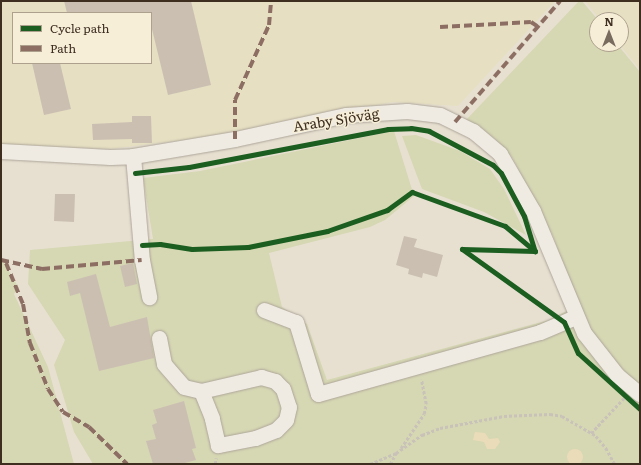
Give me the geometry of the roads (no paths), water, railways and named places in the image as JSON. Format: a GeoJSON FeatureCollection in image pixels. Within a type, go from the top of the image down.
{"type":"FeatureCollection","features":[{"type":"Feature","properties":{"kind":"street","name":"Araby Sjöväg"},"geometry":{"type":"LineString","coordinates":[[1,151],[110,157],[133,156],[235,139],[346,115],[407,111],[440,115],[473,131],[485,140],[509,167],[533,211],[576,317],[596,352],[633,395]]}},
{"type":"Feature","properties":{"kind":"street"},"geometry":{"type":"LineString","coordinates":[[133,156],[142,260],[149,297]]}},
{"type":"Feature","properties":{"kind":"street"},"geometry":{"type":"LineString","coordinates":[[264,310],[296,322],[318,394],[540,332],[576,317]]}},
{"type":"Feature","properties":{"kind":"street"},"geometry":{"type":"LineString","coordinates":[[159,338],[164,364],[174,378],[184,387],[201,391],[261,377],[275,381],[283,389],[289,407],[286,420],[276,430],[256,438],[218,445],[212,418],[201,391]]}}]}
